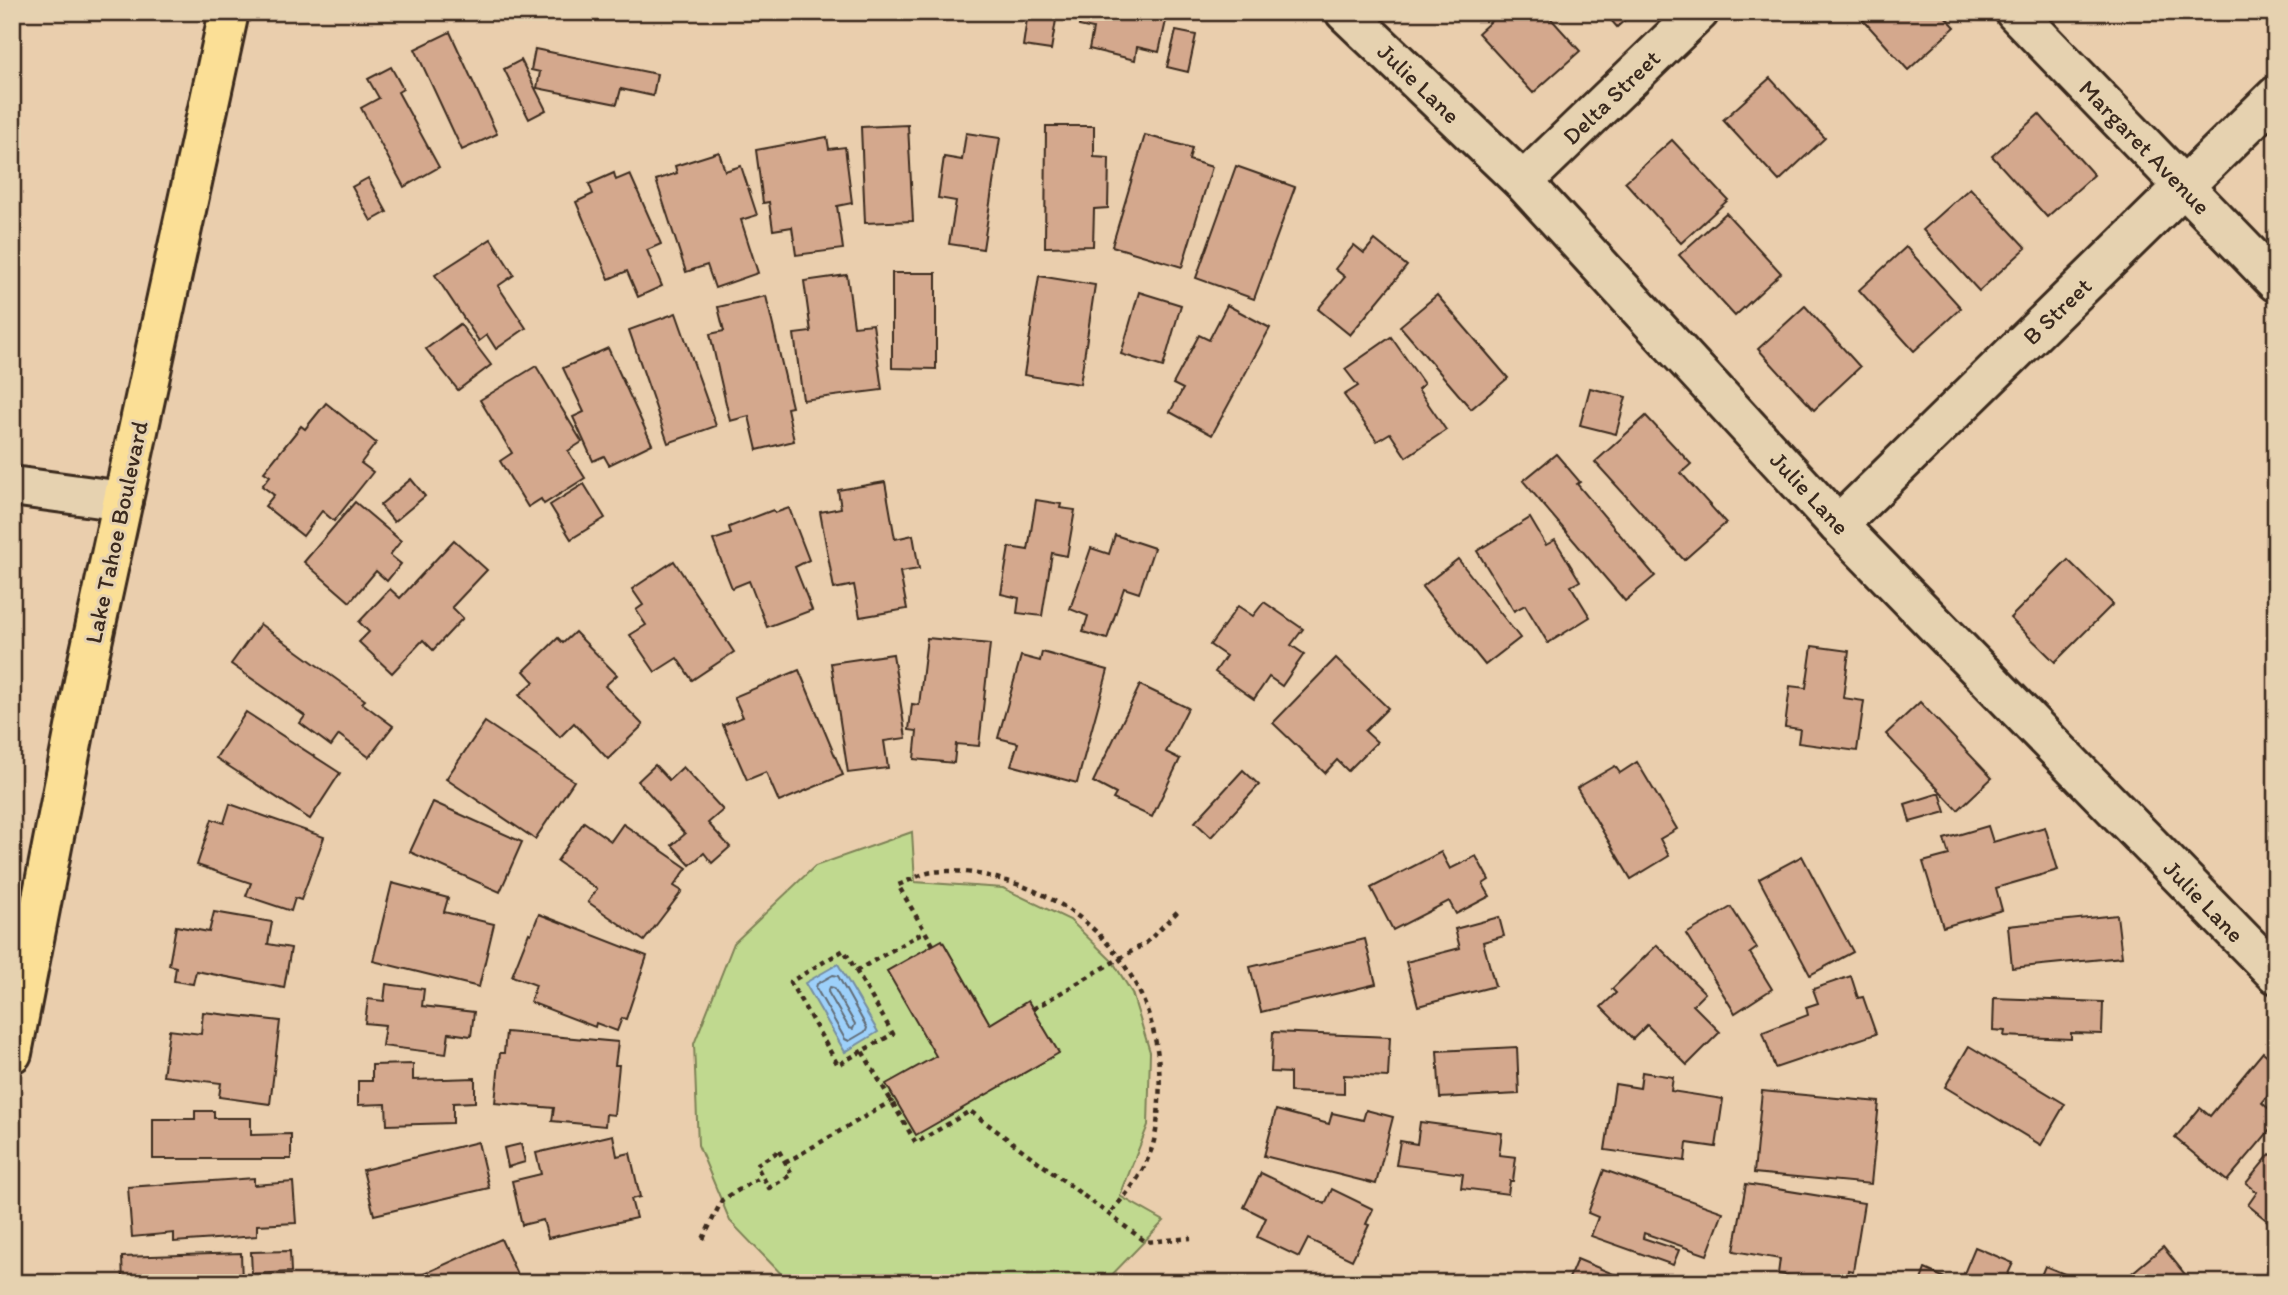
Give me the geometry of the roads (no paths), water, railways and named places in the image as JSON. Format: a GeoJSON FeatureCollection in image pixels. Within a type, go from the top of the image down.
{"type":"FeatureCollection","features":[{"type":"Feature","properties":{"kind":"main road","name":"Lake Tahoe Boulevard"},"geometry":{"type":"LineString","coordinates":[[12,1053],[64,779],[229,12]]}},
{"type":"Feature","properties":{"kind":"street","name":"Julie Lane"},"geometry":{"type":"LineString","coordinates":[[1345,12],[1523,182],[1838,524],[2276,974]]}},
{"type":"Feature","properties":{"kind":"street","name":"Delta Street"},"geometry":{"type":"LineString","coordinates":[[1523,182],[1699,12]]}},
{"type":"Feature","properties":{"kind":"street","name":"Margaret Avenue"},"geometry":{"type":"LineString","coordinates":[[2015,12],[2276,282]]}},
{"type":"Feature","properties":{"kind":"street","name":"B Street"},"geometry":{"type":"LineString","coordinates":[[1838,524],[2276,96]]}},
{"type":"Feature","properties":{"kind":"street"},"geometry":{"type":"LineString","coordinates":[[12,486],[123,501]]}},
{"type":"Feature","properties":{"kind":"water"},"geometry":{"type":"Polygon","coordinates":[[[838,964],[878,1032],[845,1052],[805,983],[838,964]]]}}]}
